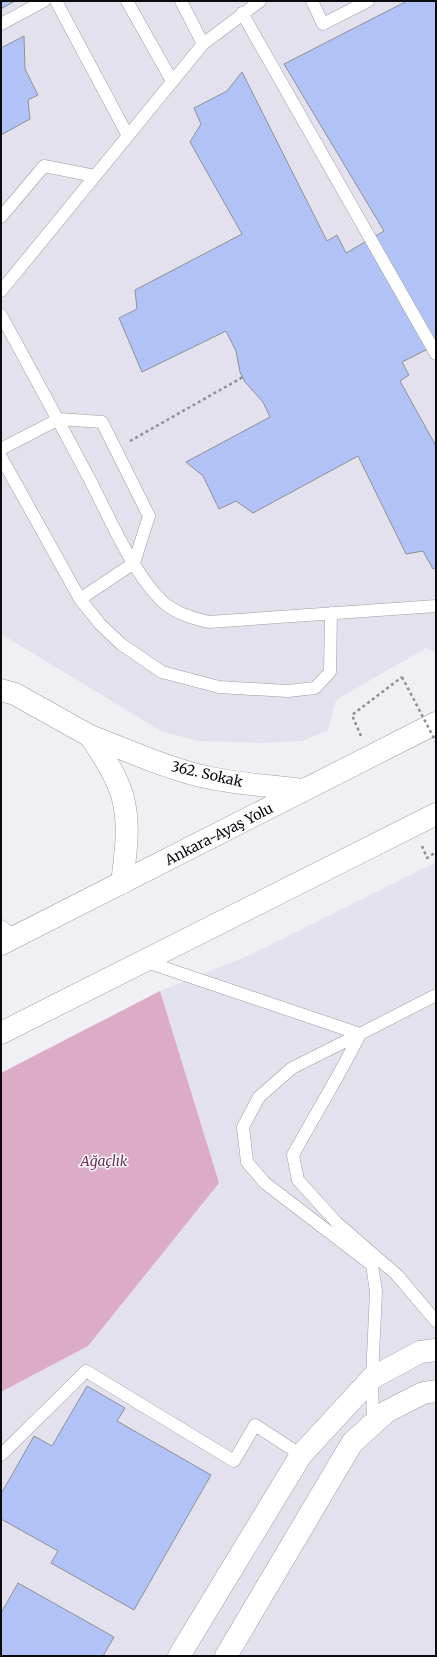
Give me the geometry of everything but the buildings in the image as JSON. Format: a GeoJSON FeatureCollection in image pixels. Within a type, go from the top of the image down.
{"type":"FeatureCollection","features":[{"type":"Feature","properties":{"kind":"main road","name":"362. Sokak"},"geometry":{"type":"LineString","coordinates":[[1,690],[15,694],[90,736],[180,770],[201,776],[234,782],[304,790]]}},
{"type":"Feature","properties":{"kind":"main road","name":"Ankara-Ayaş Yolu"},"geometry":{"type":"LineString","coordinates":[[6,936],[122,883],[436,723]]}},
{"type":"Feature","properties":{"kind":"main road","name":"362. Sokak"},"geometry":{"type":"LineString","coordinates":[[90,736],[108,762],[119,785],[126,812],[127,840],[122,883]]}},
{"type":"Feature","properties":{"kind":"main road"},"geometry":{"type":"LineString","coordinates":[[1,1033],[436,814]]}},
{"type":"Feature","properties":{"kind":"main road"},"geometry":{"type":"LineString","coordinates":[[179,1656],[301,1455],[372,1378],[420,1352],[436,1350]]}},
{"type":"Feature","properties":{"kind":"main road"},"geometry":{"type":"LineString","coordinates":[[226,1656],[352,1443],[386,1412],[423,1393],[436,1391]]}},
{"type":"Feature","properties":{"kind":"lane"},"geometry":{"type":"LineString","coordinates":[[1,24],[44,1]]}},
{"type":"Feature","properties":{"kind":"lane"},"geometry":{"type":"LineString","coordinates":[[56,1],[128,136]]}},
{"type":"Feature","properties":{"kind":"lane"},"geometry":{"type":"LineString","coordinates":[[127,1],[172,81]]}},
{"type":"Feature","properties":{"kind":"lane"},"geometry":{"type":"LineString","coordinates":[[181,1],[203,44]]}},
{"type":"Feature","properties":{"kind":"lane"},"geometry":{"type":"LineString","coordinates":[[1,291],[203,44],[242,13],[260,1]]}},
{"type":"Feature","properties":{"kind":"lane"},"geometry":{"type":"LineString","coordinates":[[312,1],[323,24],[368,1]]}},
{"type":"Feature","properties":{"kind":"lane"},"geometry":{"type":"LineString","coordinates":[[242,13],[436,354]]}},
{"type":"Feature","properties":{"kind":"lane"},"geometry":{"type":"LineString","coordinates":[[1,217],[44,166],[95,176]]}},
{"type":"Feature","properties":{"kind":"lane"},"geometry":{"type":"LineString","coordinates":[[1,315],[59,419],[134,563],[150,588],[162,601],[187,617],[210,622],[436,606]]}},
{"type":"Feature","properties":{"kind":"lane"},"geometry":{"type":"LineString","coordinates":[[1,449],[59,419],[102,422],[149,516],[134,563],[80,599]]}},
{"type":"Feature","properties":{"kind":"lane"},"geometry":{"type":"LineString","coordinates":[[1,457],[80,599],[100,624],[121,644],[162,672],[219,687],[288,691],[315,688],[330,672],[331,614]]}},
{"type":"Feature","properties":{"kind":"lane"},"geometry":{"type":"LineString","coordinates":[[144,961],[360,1034]]}},
{"type":"Feature","properties":{"kind":"lane"},"geometry":{"type":"LineString","coordinates":[[373,1424],[372,1378],[376,1290],[372,1265],[266,1183],[246,1162],[243,1127],[259,1097],[292,1068],[436,995]]}},
{"type":"Feature","properties":{"kind":"lane"},"geometry":{"type":"LineString","coordinates":[[360,1034],[342,1070],[314,1116],[293,1155],[298,1180],[337,1223],[397,1275],[436,1321]]}},
{"type":"Feature","properties":{"kind":"lane"},"geometry":{"type":"LineString","coordinates":[[1,1455],[86,1372],[234,1461],[255,1425],[301,1455]]}},
{"type":"Feature","properties":{"kind":"path"},"geometry":{"type":"LineString","coordinates":[[116,449],[243,377]]}},
{"type":"Feature","properties":{"kind":"path"},"geometry":{"type":"LineString","coordinates":[[352,716],[402,676],[436,742]]}},
{"type":"Feature","properties":{"kind":"path"},"geometry":{"type":"LineString","coordinates":[[428,858],[436,852]]}},
{"type":"Feature","properties":{"kind":"shaded area"},"geometry":{"type":"Polygon","coordinates":[[[1,1],[436,1],[436,652],[426,648],[336,700],[328,730],[303,741],[262,743],[197,741],[161,731],[1,634],[1,1]]]}},
{"type":"Feature","properties":{"kind":"shaded area"},"geometry":{"type":"Polygon","coordinates":[[[436,862],[436,1656],[1,1656],[1,1392],[88,1346],[218,1183],[160,991],[252,954],[436,862]]]}},
{"type":"Feature","properties":{"kind":"green space","name":"Ağaçlık"},"geometry":{"type":"Polygon","coordinates":[[[160,991],[219,1183],[88,1346],[1,1392],[1,1073],[160,991]]]}}]}
